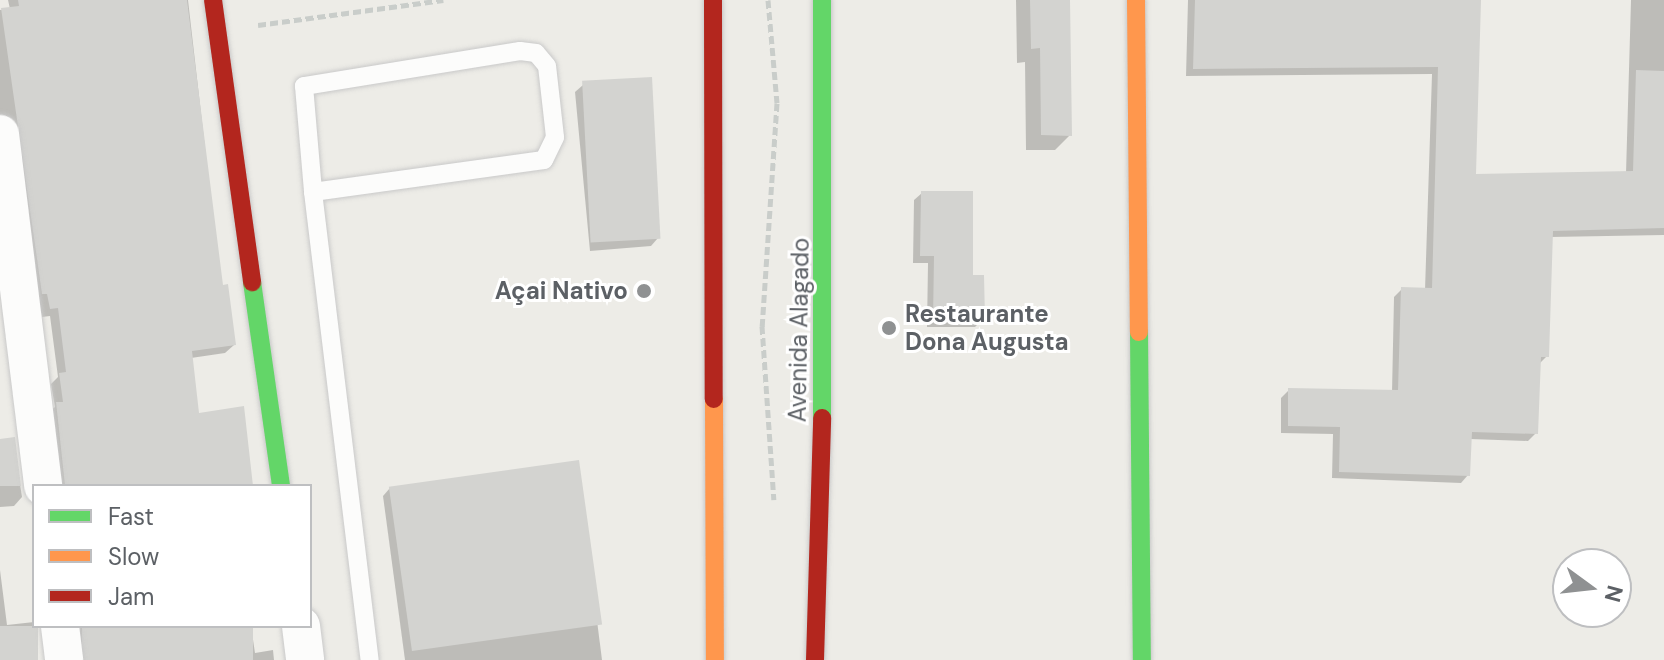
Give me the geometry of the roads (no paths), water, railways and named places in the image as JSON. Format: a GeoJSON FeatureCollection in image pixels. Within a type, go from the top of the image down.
{"type":"FeatureCollection","features":[{"type":"Feature","properties":{"kind":"main road"},"geometry":{"type":"LineString","coordinates":[[213,0],[281,484]]}},
{"type":"Feature","properties":{"kind":"main road"},"geometry":{"type":"LineString","coordinates":[[713,0],[715,660]]}},
{"type":"Feature","properties":{"kind":"main road","name":"Avenida Alagado"},"geometry":{"type":"LineString","coordinates":[[815,660],[823,371],[822,0]]}},
{"type":"Feature","properties":{"kind":"main road"},"geometry":{"type":"LineString","coordinates":[[1136,0],[1142,660]]}},
{"type":"Feature","properties":{"kind":"street"},"geometry":{"type":"LineString","coordinates":[[0,134],[43,484]]}},
{"type":"Feature","properties":{"kind":"street"},"geometry":{"type":"LineString","coordinates":[[60,628],[64,660]]}},
{"type":"Feature","properties":{"kind":"street"},"geometry":{"type":"LineString","coordinates":[[301,628],[305,660]]}},
{"type":"Feature","properties":{"kind":"lane"},"geometry":{"type":"LineString","coordinates":[[313,192],[544,160],[555,137],[547,66],[536,53],[520,51],[304,86],[313,192],[370,660]]}},
{"type":"Feature","properties":{"kind":"place","name":"Açai Nativo"},"geometry":{"type":"Point","coordinates":[644,291]}},
{"type":"Feature","properties":{"kind":"place","name":"Restaurante Dona Augusta"},"geometry":{"type":"Point","coordinates":[889,328]}}]}
